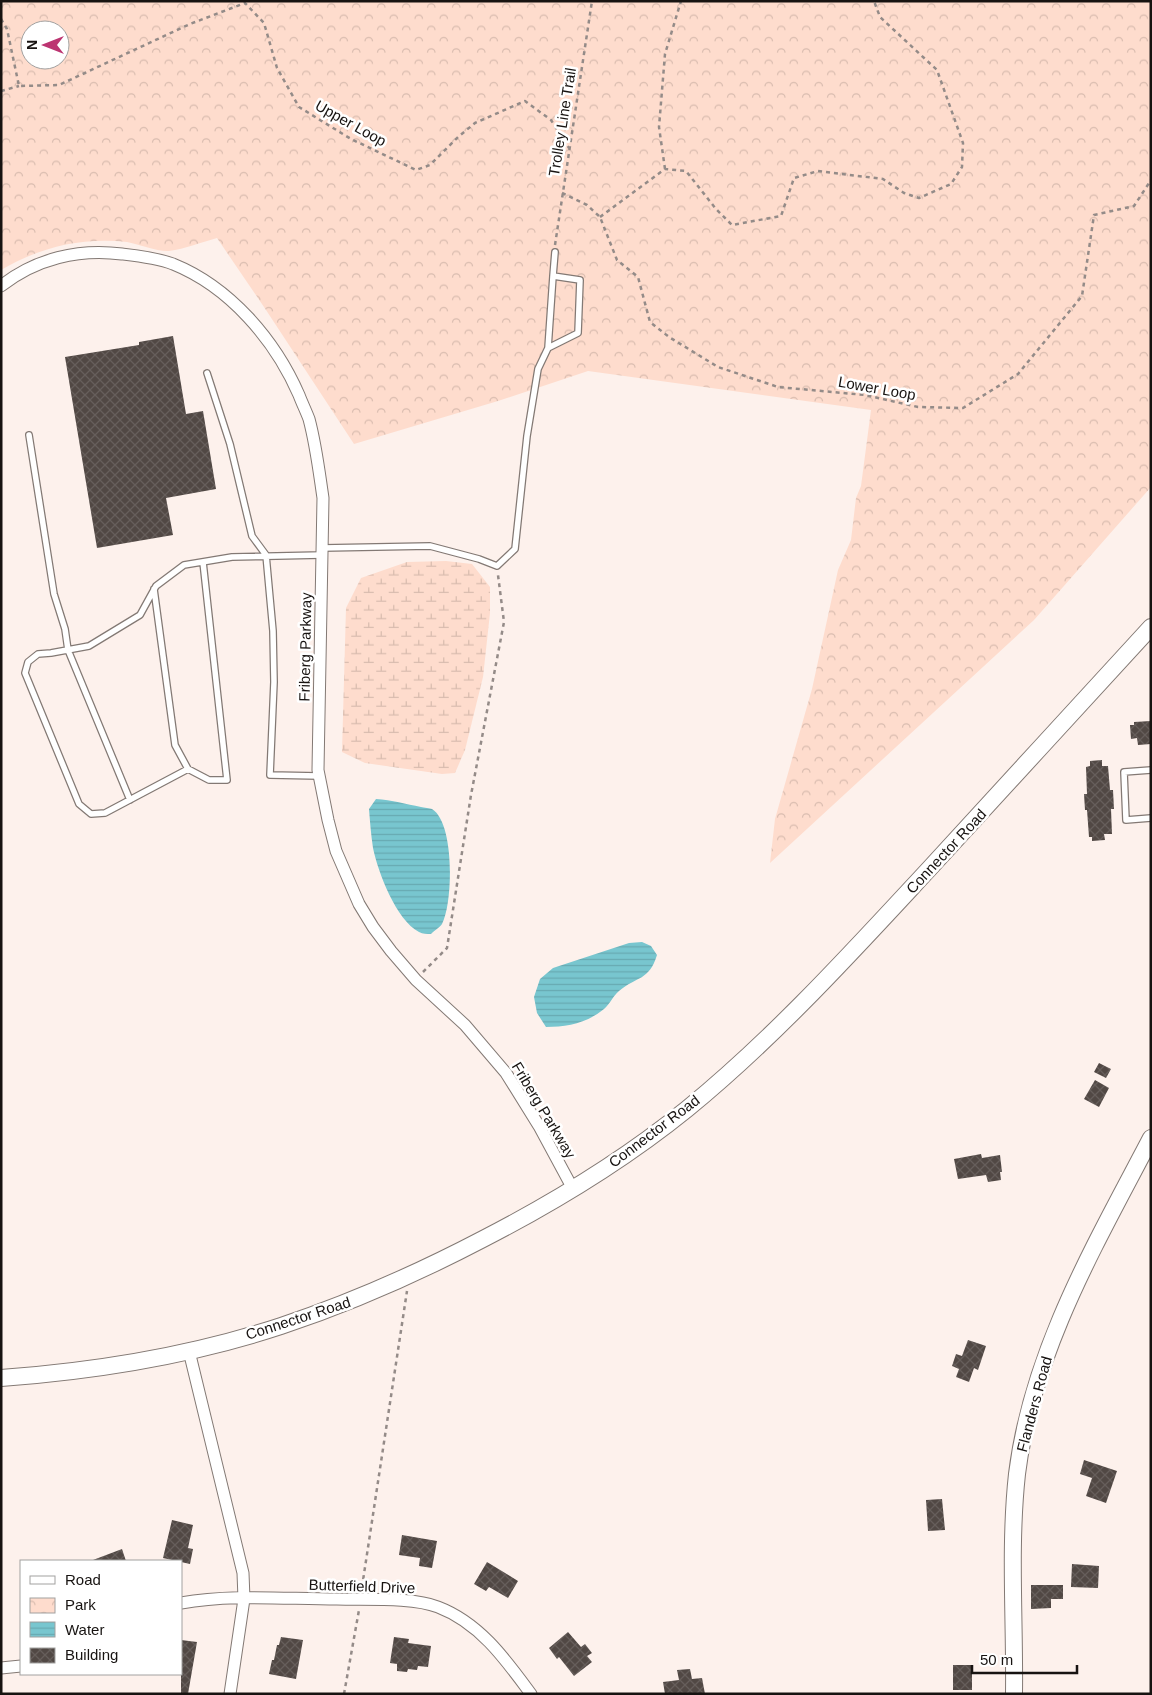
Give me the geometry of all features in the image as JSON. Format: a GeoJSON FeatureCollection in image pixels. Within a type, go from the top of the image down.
{"type":"FeatureCollection","features":[{"type":"Feature","properties":{"kind":"street","name":"Friberg Parkway"},"geometry":{"type":"LineString","coordinates":[[1,286],[29,268],[82,252],[112,252],[145,257],[173,264],[197,276],[225,294],[251,321],[274,350],[293,383],[308,418],[317,455],[323,498],[319,776],[336,851],[359,904],[390,951],[416,980],[465,1025],[506,1072],[539,1126],[573,1189]]}},
{"type":"Feature","properties":{"kind":"street","name":"Connector Road"},"geometry":{"type":"LineString","coordinates":[[1,1378],[73,1372],[126,1364],[189,1351],[278,1327],[367,1294],[409,1275],[520,1220],[573,1189],[643,1142],[685,1110],[760,1045],[879,924],[1151,627]]}},
{"type":"Feature","properties":{"kind":"street","name":"Flanders Road"},"geometry":{"type":"LineString","coordinates":[[1014,1694],[1015,1506],[1017,1474],[1029,1413],[1047,1353],[1071,1294],[1151,1138]]}},
{"type":"Feature","properties":{"kind":"street"},"geometry":{"type":"LineString","coordinates":[[189,1351],[243,1573],[244,1599],[230,1694]]}},
{"type":"Feature","properties":{"kind":"street","name":"Butterfield Drive"},"geometry":{"type":"LineString","coordinates":[[182,1603],[208,1598],[409,1601],[437,1606],[461,1618],[484,1635],[531,1694]]}},
{"type":"Feature","properties":{"kind":"street"},"geometry":{"type":"LineString","coordinates":[[1,1668],[20,1666]]}},
{"type":"Feature","properties":{"kind":"lane"},"geometry":{"type":"LineString","coordinates":[[188,769],[105,813],[91,814],[79,804],[25,673],[28,662],[38,654],[89,646],[140,614],[154,589],[184,565],[232,556],[430,546],[479,559],[497,566],[514,549],[527,436],[538,368],[548,348],[555,249]]}},
{"type":"Feature","properties":{"kind":"lane"},"geometry":{"type":"LineString","coordinates":[[548,348],[578,333],[580,280],[553,276]]}},
{"type":"Feature","properties":{"kind":"lane"},"geometry":{"type":"LineString","coordinates":[[207,373],[230,444],[252,536],[266,555],[273,631],[274,682],[270,775],[319,776]]}},
{"type":"Feature","properties":{"kind":"lane"},"geometry":{"type":"LineString","coordinates":[[29,435],[54,594],[65,629],[68,650],[130,800]]}},
{"type":"Feature","properties":{"kind":"lane"},"geometry":{"type":"LineString","coordinates":[[154,589],[175,745],[188,769],[209,780],[227,780],[203,562]]}},
{"type":"Feature","properties":{"kind":"lane"},"geometry":{"type":"LineString","coordinates":[[1151,770],[1124,772],[1126,820],[1151,818]]}},
{"type":"Feature","properties":{"kind":"path","name":"Trolley Line Trail"},"geometry":{"type":"LineString","coordinates":[[555,249],[592,1]]}},
{"type":"Feature","properties":{"kind":"path"},"geometry":{"type":"LineString","coordinates":[[665,169],[659,126],[665,54],[681,1]]}},
{"type":"Feature","properties":{"kind":"path"},"geometry":{"type":"LineString","coordinates":[[562,193],[588,205],[600,217],[665,169],[686,171],[716,209],[732,225],[781,216],[794,178],[818,171],[883,180],[904,193],[919,198],[952,184],[962,166],[963,143],[937,70],[880,17],[874,1]]}},
{"type":"Feature","properties":{"kind":"path","name":"Upper Loop"},"geometry":{"type":"LineString","coordinates":[[1,91],[19,86],[60,85],[190,24],[245,2],[264,23],[277,68],[299,107],[352,139],[416,170],[430,165],[475,123],[525,102],[552,120],[569,148]]}},
{"type":"Feature","properties":{"kind":"path"},"geometry":{"type":"LineString","coordinates":[[1,19],[7,28],[19,86]]}},
{"type":"Feature","properties":{"kind":"path","name":"Lower Loop"},"geometry":{"type":"LineString","coordinates":[[600,217],[616,260],[638,278],[650,322],[669,337],[718,367],[778,387],[865,395],[918,407],[963,408],[1018,374],[1082,296],[1094,215],[1134,206],[1151,180]]}},
{"type":"Feature","properties":{"kind":"path"},"geometry":{"type":"LineString","coordinates":[[416,980],[447,948],[471,795],[504,622],[497,566]]}},
{"type":"Feature","properties":{"kind":"path"},"geometry":{"type":"LineString","coordinates":[[344,1694],[409,1275]]}},
{"type":"Feature","properties":{"kind":"green space"},"geometry":{"type":"Polygon","coordinates":[[[1,1],[1151,1],[1151,487],[1034,620],[770,863],[775,819],[812,689],[838,570],[851,540],[856,498],[861,486],[871,410],[588,371],[498,401],[354,444],[217,238],[169,251],[127,242],[94,241],[62,245],[16,262],[1,270],[1,1]]]}},
{"type":"Feature","properties":{"kind":"green space"},"geometry":{"type":"Polygon","coordinates":[[[446,561],[472,564],[490,587],[490,613],[483,677],[465,750],[455,773],[442,774],[365,763],[342,752],[346,608],[361,578],[407,562],[446,561]]]}},
{"type":"Feature","properties":{"kind":"water"},"geometry":{"type":"Polygon","coordinates":[[[376,799],[432,809],[439,817],[445,830],[450,864],[446,914],[442,924],[431,934],[420,933],[403,917],[389,894],[379,870],[373,848],[369,809],[376,799]]]}},
{"type":"Feature","properties":{"kind":"water"},"geometry":{"type":"Polygon","coordinates":[[[642,942],[651,946],[657,955],[646,974],[625,986],[606,1007],[591,1018],[569,1025],[546,1027],[537,1013],[534,997],[540,979],[553,968],[629,943],[642,942]]]}},
{"type":"Feature","properties":{"kind":"building"},"geometry":{"type":"Polygon","coordinates":[[[173,336],[186,414],[203,411],[216,489],[166,498],[173,535],[97,548],[65,357],[139,345],[139,342],[173,336]]]}},
{"type":"Feature","properties":{"kind":"building"},"geometry":{"type":"Polygon","coordinates":[[[1151,721],[1151,744],[1138,745],[1137,738],[1131,739],[1130,725],[1134,725],[1134,722],[1151,721]]]}},
{"type":"Feature","properties":{"kind":"building"},"geometry":{"type":"Polygon","coordinates":[[[1102,760],[1102,766],[1108,766],[1110,790],[1113,790],[1114,809],[1111,809],[1112,834],[1104,834],[1105,840],[1092,841],[1092,837],[1089,837],[1087,810],[1085,810],[1084,794],[1087,794],[1086,767],[1090,766],[1090,761],[1102,760]]]}},
{"type":"Feature","properties":{"kind":"building"},"geometry":{"type":"Polygon","coordinates":[[[1099,1063],[1111,1069],[1106,1078],[1094,1072],[1099,1063]]]}},
{"type":"Feature","properties":{"kind":"building"},"geometry":{"type":"Polygon","coordinates":[[[1095,1080],[1109,1088],[1099,1107],[1084,1099],[1095,1080]]]}},
{"type":"Feature","properties":{"kind":"building"},"geometry":{"type":"Polygon","coordinates":[[[981,1154],[982,1158],[1000,1155],[1001,1180],[988,1182],[986,1175],[958,1179],[954,1159],[981,1154]]]}},
{"type":"Feature","properties":{"kind":"building"},"geometry":{"type":"Polygon","coordinates":[[[968,1340],[986,1346],[978,1370],[974,1368],[969,1382],[956,1377],[959,1369],[952,1366],[956,1354],[962,1356],[968,1340]]]}},
{"type":"Feature","properties":{"kind":"building"},"geometry":{"type":"Polygon","coordinates":[[[1084,1460],[1117,1471],[1106,1503],[1086,1496],[1092,1478],[1080,1474],[1084,1460]]]}},
{"type":"Feature","properties":{"kind":"building"},"geometry":{"type":"Polygon","coordinates":[[[942,1499],[945,1530],[928,1531],[926,1500],[942,1499]]]}},
{"type":"Feature","properties":{"kind":"building"},"geometry":{"type":"Polygon","coordinates":[[[172,1520],[193,1525],[188,1548],[193,1549],[190,1564],[182,1562],[182,1560],[163,1558],[172,1520]]]}},
{"type":"Feature","properties":{"kind":"building"},"geometry":{"type":"Polygon","coordinates":[[[402,1535],[437,1541],[432,1568],[419,1566],[420,1558],[399,1555],[402,1535]]]}},
{"type":"Feature","properties":{"kind":"building"},"geometry":{"type":"Polygon","coordinates":[[[122,1549],[126,1560],[93,1560],[122,1549]]]}},
{"type":"Feature","properties":{"kind":"building"},"geometry":{"type":"Polygon","coordinates":[[[487,1562],[518,1581],[508,1598],[489,1587],[486,1591],[474,1584],[487,1562]]]}},
{"type":"Feature","properties":{"kind":"building"},"geometry":{"type":"Polygon","coordinates":[[[1072,1564],[1099,1566],[1098,1588],[1071,1587],[1072,1564]]]}},
{"type":"Feature","properties":{"kind":"building"},"geometry":{"type":"Polygon","coordinates":[[[1031,1585],[1063,1585],[1063,1599],[1051,1599],[1051,1608],[1031,1609],[1031,1585]]]}},
{"type":"Feature","properties":{"kind":"building"},"geometry":{"type":"Polygon","coordinates":[[[568,1632],[581,1647],[585,1644],[592,1653],[587,1656],[592,1662],[574,1676],[549,1648],[568,1632]]]}},
{"type":"Feature","properties":{"kind":"building"},"geometry":{"type":"Polygon","coordinates":[[[281,1637],[303,1640],[296,1679],[269,1674],[281,1637]]]}},
{"type":"Feature","properties":{"kind":"building"},"geometry":{"type":"Polygon","coordinates":[[[394,1637],[409,1639],[408,1643],[431,1646],[428,1667],[418,1666],[417,1670],[408,1669],[407,1672],[397,1671],[397,1664],[390,1663],[394,1637]]]}},
{"type":"Feature","properties":{"kind":"building"},"geometry":{"type":"Polygon","coordinates":[[[182,1640],[197,1642],[188,1694],[181,1694],[182,1640]]]}},
{"type":"Feature","properties":{"kind":"building"},"geometry":{"type":"Polygon","coordinates":[[[953,1665],[972,1665],[972,1690],[953,1690],[953,1665]]]}},
{"type":"Feature","properties":{"kind":"building"},"geometry":{"type":"Polygon","coordinates":[[[690,1669],[692,1679],[702,1678],[705,1694],[665,1694],[663,1682],[679,1680],[677,1670],[690,1669]]]}}]}
